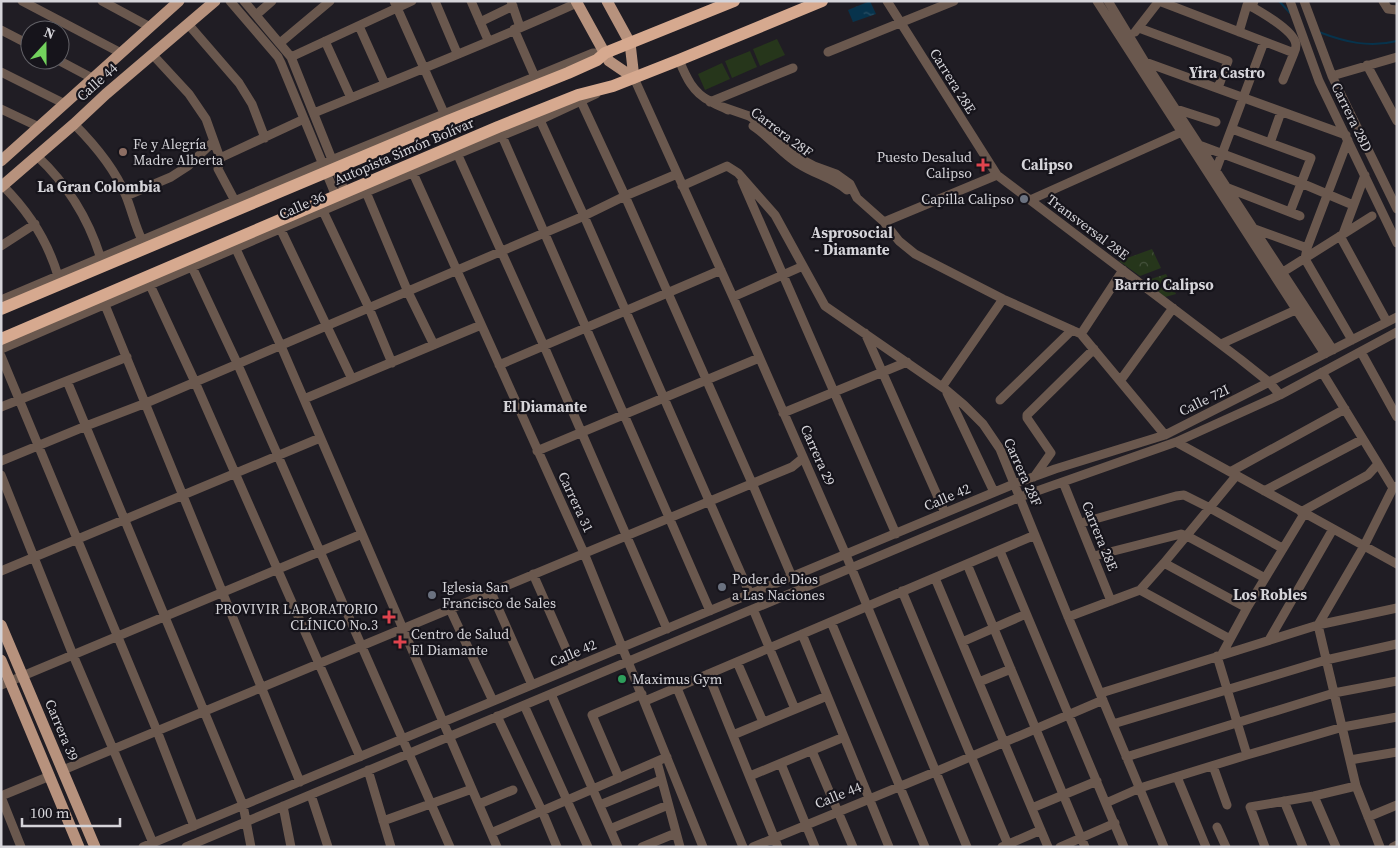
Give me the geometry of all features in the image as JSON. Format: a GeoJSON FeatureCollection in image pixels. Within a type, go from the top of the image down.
{"type":"FeatureCollection","features":[{"type":"Feature","properties":{"kind":"highway","name":"Autopista Simón Bolívar"},"geometry":{"type":"LineString","coordinates":[[1,309],[250,206],[329,166],[413,131],[568,74],[598,60],[605,53],[734,1]]}},
{"type":"Feature","properties":{"kind":"highway","name":"Autopista Simón Bolívar"},"geometry":{"type":"LineString","coordinates":[[1,339],[299,217],[579,99],[680,60],[822,1]]}},
{"type":"Feature","properties":{"kind":"highway"},"geometry":{"type":"LineString","coordinates":[[250,206],[256,193]]}},
{"type":"Feature","properties":{"kind":"main road","name":"Calle 44"},"geometry":{"type":"LineString","coordinates":[[2,186],[215,1]]}},
{"type":"Feature","properties":{"kind":"main road","name":"Carrera 29"},"geometry":{"type":"LineString","coordinates":[[607,1],[630,43],[634,78]]}},
{"type":"Feature","properties":{"kind":"main road"},"geometry":{"type":"LineString","coordinates":[[576,2],[609,61],[634,78]]}},
{"type":"Feature","properties":{"kind":"main road","name":"Calle 44"},"geometry":{"type":"LineString","coordinates":[[4,154],[39,127],[174,3]]}},
{"type":"Feature","properties":{"kind":"main road","name":"Carrera 39"},"geometry":{"type":"LineString","coordinates":[[1,624],[94,847]]}},
{"type":"Feature","properties":{"kind":"main road","name":"Carrera 39"},"geometry":{"type":"LineString","coordinates":[[1,660],[6,683],[50,776],[79,847]]}},
{"type":"Feature","properties":{"kind":"street"},"geometry":{"type":"LineString","coordinates":[[22,1],[121,53]]}},
{"type":"Feature","properties":{"kind":"street"},"geometry":{"type":"LineString","coordinates":[[102,1],[150,27]]}},
{"type":"Feature","properties":{"kind":"street"},"geometry":{"type":"LineString","coordinates":[[230,1],[278,57],[304,119],[329,166],[342,198]]}},
{"type":"Feature","properties":{"kind":"street"},"geometry":{"type":"LineString","coordinates":[[244,1],[291,57],[314,113],[329,166]]}},
{"type":"Feature","properties":{"kind":"street"},"geometry":{"type":"LineString","coordinates":[[256,16],[272,1]]}},
{"type":"Feature","properties":{"kind":"street"},"geometry":{"type":"LineString","coordinates":[[280,43],[330,1]]}},
{"type":"Feature","properties":{"kind":"street"},"geometry":{"type":"LineString","coordinates":[[291,57],[359,26],[396,4],[412,1]]}},
{"type":"Feature","properties":{"kind":"street"},"geometry":{"type":"LineString","coordinates":[[435,1],[457,53]]}},
{"type":"Feature","properties":{"kind":"street"},"geometry":{"type":"LineString","coordinates":[[471,1],[488,40]]}},
{"type":"Feature","properties":{"kind":"street","name":"Carrera 28E"},"geometry":{"type":"LineString","coordinates":[[887,1],[996,175]]}},
{"type":"Feature","properties":{"kind":"street"},"geometry":{"type":"LineString","coordinates":[[828,52],[954,1]]}},
{"type":"Feature","properties":{"kind":"street"},"geometry":{"type":"LineString","coordinates":[[1097,1],[1126,38],[1176,109],[1252,228],[1284,272],[1301,308]]}},
{"type":"Feature","properties":{"kind":"street"},"geometry":{"type":"LineString","coordinates":[[1108,1],[1126,38]]}},
{"type":"Feature","properties":{"kind":"street"},"geometry":{"type":"LineString","coordinates":[[1126,38],[1139,28],[1159,1],[1294,53]]}},
{"type":"Feature","properties":{"kind":"street"},"geometry":{"type":"LineString","coordinates":[[1237,1],[1251,4],[1271,18],[1294,39],[1296,46],[1283,80]]}},
{"type":"Feature","properties":{"kind":"street","name":"Carrera 28D"},"geometry":{"type":"LineString","coordinates":[[1290,1],[1319,81],[1397,243]]}},
{"type":"Feature","properties":{"kind":"street","name":"Carrera 28D"},"geometry":{"type":"LineString","coordinates":[[1304,1],[1332,76],[1397,209]]}},
{"type":"Feature","properties":{"kind":"street"},"geometry":{"type":"LineString","coordinates":[[1383,1],[1388,9],[1396,10]]}},
{"type":"Feature","properties":{"kind":"street"},"geometry":{"type":"LineString","coordinates":[[314,113],[424,69],[576,2]]}},
{"type":"Feature","properties":{"kind":"street"},"geometry":{"type":"LineString","coordinates":[[396,4],[444,114]]}},
{"type":"Feature","properties":{"kind":"street"},"geometry":{"type":"LineString","coordinates":[[480,22],[512,4],[517,28],[536,77]]}},
{"type":"Feature","properties":{"kind":"street"},"geometry":{"type":"LineString","coordinates":[[1239,32],[1251,4]]}},
{"type":"Feature","properties":{"kind":"street"},"geometry":{"type":"LineString","coordinates":[[188,24],[239,83],[252,104],[265,138]]}},
{"type":"Feature","properties":{"kind":"street"},"geometry":{"type":"LineString","coordinates":[[359,26],[385,84]]}},
{"type":"Feature","properties":{"kind":"street"},"geometry":{"type":"LineString","coordinates":[[1139,28],[1228,61],[1218,88]]}},
{"type":"Feature","properties":{"kind":"street"},"geometry":{"type":"LineString","coordinates":[[1,30],[20,40]]}},
{"type":"Feature","properties":{"kind":"street"},"geometry":{"type":"LineString","coordinates":[[325,41],[351,98]]}},
{"type":"Feature","properties":{"kind":"street"},"geometry":{"type":"LineString","coordinates":[[1216,170],[1264,42]]}},
{"type":"Feature","properties":{"kind":"street"},"geometry":{"type":"LineString","coordinates":[[413,131],[444,114],[594,53],[605,53]]}},
{"type":"Feature","properties":{"kind":"street"},"geometry":{"type":"LineString","coordinates":[[152,54],[190,94],[206,119],[220,158],[218,169],[235,201]]}},
{"type":"Feature","properties":{"kind":"street"},"geometry":{"type":"LineString","coordinates":[[1332,76],[1397,57]]}},
{"type":"Feature","properties":{"kind":"street"},"geometry":{"type":"LineString","coordinates":[[680,60],[688,80],[696,92],[710,102],[748,116],[778,136],[799,158],[836,174],[850,184],[857,198],[884,222],[899,241],[915,254],[1003,299],[1076,332],[1094,349],[1165,435]]}},
{"type":"Feature","properties":{"kind":"street"},"geometry":{"type":"LineString","coordinates":[[1367,65],[1397,121]]}},
{"type":"Feature","properties":{"kind":"street"},"geometry":{"type":"LineString","coordinates":[[70,66],[92,78]]}},
{"type":"Feature","properties":{"kind":"street"},"geometry":{"type":"LineString","coordinates":[[1145,67],[1218,88],[1347,138],[1307,248],[1305,259],[1352,340]]}},
{"type":"Feature","properties":{"kind":"street"},"geometry":{"type":"LineString","coordinates":[[1145,67],[1182,132],[1329,352]]}},
{"type":"Feature","properties":{"kind":"street"},"geometry":{"type":"LineString","coordinates":[[710,102],[793,68]]}},
{"type":"Feature","properties":{"kind":"street"},"geometry":{"type":"LineString","coordinates":[[2,73],[63,103]]}},
{"type":"Feature","properties":{"kind":"street","name":"Carrera 29"},"geometry":{"type":"LineString","coordinates":[[634,78],[721,270],[846,555],[967,847]]}},
{"type":"Feature","properties":{"kind":"street"},"geometry":{"type":"LineString","coordinates":[[579,99],[625,196],[792,577]]}},
{"type":"Feature","properties":{"kind":"street","name":"Calle 36"},"geometry":{"type":"LineString","coordinates":[[1,349],[282,230],[299,217],[323,211],[342,198],[366,192],[413,173],[456,150],[502,136],[540,120],[579,99]]}},
{"type":"Feature","properties":{"kind":"street"},"geometry":{"type":"LineString","coordinates":[[1,108],[39,127]]}},
{"type":"Feature","properties":{"kind":"street"},"geometry":{"type":"LineString","coordinates":[[1176,109],[1216,122]]}},
{"type":"Feature","properties":{"kind":"street"},"geometry":{"type":"LineString","coordinates":[[1270,143],[1281,112]]}},
{"type":"Feature","properties":{"kind":"street"},"geometry":{"type":"LineString","coordinates":[[220,158],[304,119]]}},
{"type":"Feature","properties":{"kind":"street"},"geometry":{"type":"LineString","coordinates":[[540,120],[750,594]]}},
{"type":"Feature","properties":{"kind":"street"},"geometry":{"type":"LineString","coordinates":[[74,124],[100,153],[113,172],[126,196],[142,240]]}},
{"type":"Feature","properties":{"kind":"street"},"geometry":{"type":"LineString","coordinates":[[1232,129],[1311,158],[1290,212]]}},
{"type":"Feature","properties":{"kind":"street"},"geometry":{"type":"LineString","coordinates":[[1030,200],[1182,132]]}},
{"type":"Feature","properties":{"kind":"street"},"geometry":{"type":"LineString","coordinates":[[502,136],[710,611]]}},
{"type":"Feature","properties":{"kind":"street"},"geometry":{"type":"LineString","coordinates":[[126,196],[171,177],[188,166],[214,142]]}},
{"type":"Feature","properties":{"kind":"street"},"geometry":{"type":"LineString","coordinates":[[1199,145],[1353,205]]}},
{"type":"Feature","properties":{"kind":"street"},"geometry":{"type":"LineString","coordinates":[[456,150],[582,432],[667,629]]}},
{"type":"Feature","properties":{"kind":"street"},"geometry":{"type":"LineString","coordinates":[[37,156],[60,180],[76,203],[89,227],[101,259]]}},
{"type":"Feature","properties":{"kind":"street"},"geometry":{"type":"LineString","coordinates":[[1,300],[235,201],[329,166]]}},
{"type":"Feature","properties":{"kind":"street","name":"Carrera 28F"},"geometry":{"type":"LineString","coordinates":[[682,186],[727,166],[738,173],[775,215],[824,306],[944,388],[964,404],[983,424],[1000,449],[1164,847]]}},
{"type":"Feature","properties":{"kind":"street","name":"Carrera 31"},"geometry":{"type":"LineString","coordinates":[[413,173],[584,553],[702,847]]}},
{"type":"Feature","properties":{"kind":"street"},"geometry":{"type":"LineString","coordinates":[[738,173],[896,534]]}},
{"type":"Feature","properties":{"kind":"street"},"geometry":{"type":"LineString","coordinates":[[1,461],[238,365],[677,174]]}},
{"type":"Feature","properties":{"kind":"street"},"geometry":{"type":"LineString","coordinates":[[884,222],[996,175]]}},
{"type":"Feature","properties":{"kind":"street","name":"Transversal 28E"},"geometry":{"type":"LineString","coordinates":[[996,175],[1221,344],[1270,383],[1280,395]]}},
{"type":"Feature","properties":{"kind":"street"},"geometry":{"type":"LineString","coordinates":[[1365,175],[1341,235],[1387,322]]}},
{"type":"Feature","properties":{"kind":"street"},"geometry":{"type":"LineString","coordinates":[[2,186],[22,206],[35,224],[47,247],[58,276]]}},
{"type":"Feature","properties":{"kind":"street"},"geometry":{"type":"LineString","coordinates":[[1227,188],[1300,216]]}},
{"type":"Feature","properties":{"kind":"street"},"geometry":{"type":"LineString","coordinates":[[366,192],[408,292],[434,345]]}},
{"type":"Feature","properties":{"kind":"street"},"geometry":{"type":"LineString","coordinates":[[323,211],[369,308],[392,362]]}},
{"type":"Feature","properties":{"kind":"street"},"geometry":{"type":"LineString","coordinates":[[1284,272],[1372,216]]}},
{"type":"Feature","properties":{"kind":"street"},"geometry":{"type":"LineString","coordinates":[[1,246],[35,224]]}},
{"type":"Feature","properties":{"kind":"street"},"geometry":{"type":"LineString","coordinates":[[1252,228],[1307,248]]}},
{"type":"Feature","properties":{"kind":"street"},"geometry":{"type":"LineString","coordinates":[[282,230],[352,379]]}},
{"type":"Feature","properties":{"kind":"street"},"geometry":{"type":"LineString","coordinates":[[236,249],[281,346],[497,847]]}},
{"type":"Feature","properties":{"kind":"street"},"geometry":{"type":"LineString","coordinates":[[733,297],[803,266]]}},
{"type":"Feature","properties":{"kind":"street"},"geometry":{"type":"LineString","coordinates":[[192,267],[238,365],[363,645],[408,754],[450,847]]}},
{"type":"Feature","properties":{"kind":"street"},"geometry":{"type":"LineString","coordinates":[[499,365],[721,270]]}},
{"type":"Feature","properties":{"kind":"street"},"geometry":{"type":"LineString","coordinates":[[1000,400],[1076,332],[1123,270]]}},
{"type":"Feature","properties":{"kind":"street"},"geometry":{"type":"LineString","coordinates":[[150,285],[195,382],[360,756]]}},
{"type":"Feature","properties":{"kind":"street"},"geometry":{"type":"LineString","coordinates":[[994,492],[944,388],[1003,299]]}},
{"type":"Feature","properties":{"kind":"street"},"geometry":{"type":"LineString","coordinates":[[105,305],[300,782]]}},
{"type":"Feature","properties":{"kind":"street"},"geometry":{"type":"LineString","coordinates":[[1120,381],[1173,308]]}},
{"type":"Feature","properties":{"kind":"street"},"geometry":{"type":"LineString","coordinates":[[1221,344],[1301,308]]}},
{"type":"Feature","properties":{"kind":"street","name":"Calle 72I"},"geometry":{"type":"LineString","coordinates":[[1014,484],[1165,435],[1397,317]]}},
{"type":"Feature","properties":{"kind":"street"},"geometry":{"type":"LineString","coordinates":[[304,399],[481,326]]}},
{"type":"Feature","properties":{"kind":"street"},"geometry":{"type":"LineString","coordinates":[[866,333],[944,513]]}},
{"type":"Feature","properties":{"kind":"street","name":"Calle 72I"},"geometry":{"type":"LineString","coordinates":[[1020,497],[1176,442],[1280,395],[1396,335]]}},
{"type":"Feature","properties":{"kind":"street"},"geometry":{"type":"LineString","coordinates":[[1034,477],[1051,453],[1027,418],[1027,415],[1094,349]]}},
{"type":"Feature","properties":{"kind":"street"},"geometry":{"type":"LineString","coordinates":[[1361,352],[1397,417]]}},
{"type":"Feature","properties":{"kind":"street"},"geometry":{"type":"LineString","coordinates":[[1,356],[157,731],[194,826]]}},
{"type":"Feature","properties":{"kind":"street"},"geometry":{"type":"LineString","coordinates":[[1,407],[127,357]]}},
{"type":"Feature","properties":{"kind":"street"},"geometry":{"type":"LineString","coordinates":[[537,451],[759,358]]}},
{"type":"Feature","properties":{"kind":"street"},"geometry":{"type":"LineString","coordinates":[[783,413],[908,362]]}},
{"type":"Feature","properties":{"kind":"street"},"geometry":{"type":"LineString","coordinates":[[1322,372],[1378,464],[1395,487],[1364,546],[1318,625],[1356,786],[1380,847]]}},
{"type":"Feature","properties":{"kind":"street"},"geometry":{"type":"LineString","coordinates":[[67,381],[243,806],[250,847]]}},
{"type":"Feature","properties":{"kind":"street"},"geometry":{"type":"LineString","coordinates":[[1068,617],[1140,590],[1210,508],[1233,474],[1345,409]]}},
{"type":"Feature","properties":{"kind":"street"},"geometry":{"type":"LineString","coordinates":[[1,571],[320,438]]}},
{"type":"Feature","properties":{"kind":"street"},"geometry":{"type":"LineString","coordinates":[[1264,491],[1363,439]]}},
{"type":"Feature","properties":{"kind":"street"},"geometry":{"type":"LineString","coordinates":[[1176,442],[1397,564]]}},
{"type":"Feature","properties":{"kind":"street"},"geometry":{"type":"LineString","coordinates":[[63,770],[792,467],[803,458]]}},
{"type":"Feature","properties":{"kind":"street"},"geometry":{"type":"LineString","coordinates":[[1247,755],[1227,689],[1220,655],[1303,513],[1368,475],[1378,464]]}},
{"type":"Feature","properties":{"kind":"street"},"geometry":{"type":"LineString","coordinates":[[1,475],[153,842]]}},
{"type":"Feature","properties":{"kind":"street","name":"Carrera 28E"},"geometry":{"type":"LineString","coordinates":[[1063,482],[1081,523],[1110,601]]}},
{"type":"Feature","properties":{"kind":"street","name":"Calle 42"},"geometry":{"type":"LineString","coordinates":[[143,847],[1014,484]]}},
{"type":"Feature","properties":{"kind":"street"},"geometry":{"type":"LineString","coordinates":[[1081,523],[1184,495],[1282,548]]}},
{"type":"Feature","properties":{"kind":"street","name":"Calle 42"},"geometry":{"type":"LineString","coordinates":[[192,846],[368,770],[1020,497]]}},
{"type":"Feature","properties":{"kind":"street"},"geometry":{"type":"LineString","coordinates":[[1270,640],[1333,529]]}},
{"type":"Feature","properties":{"kind":"street"},"geometry":{"type":"LineString","coordinates":[[6,683],[362,534]]}},
{"type":"Feature","properties":{"kind":"street"},"geometry":{"type":"LineString","coordinates":[[1094,556],[1175,534],[1187,536],[1265,578]]}},
{"type":"Feature","properties":{"kind":"street"},"geometry":{"type":"LineString","coordinates":[[619,778],[592,715],[643,697],[676,688],[1035,535]]}},
{"type":"Feature","properties":{"kind":"street"},"geometry":{"type":"LineString","coordinates":[[1000,550],[1124,847]]}},
{"type":"Feature","properties":{"kind":"street"},"geometry":{"type":"LineString","coordinates":[[1164,563],[1247,608]]}},
{"type":"Feature","properties":{"kind":"street"},"geometry":{"type":"LineString","coordinates":[[967,564],[1085,847]]}},
{"type":"Feature","properties":{"kind":"street"},"geometry":{"type":"LineString","coordinates":[[533,574],[574,668]]}},
{"type":"Feature","properties":{"kind":"street"},"geometry":{"type":"LineString","coordinates":[[935,578],[1048,847]]}},
{"type":"Feature","properties":{"kind":"street"},"geometry":{"type":"LineString","coordinates":[[1140,590],[1230,639]]}},
{"type":"Feature","properties":{"kind":"street"},"geometry":{"type":"LineString","coordinates":[[902,591],[971,756],[1006,846],[1041,830]]}},
{"type":"Feature","properties":{"kind":"street"},"geometry":{"type":"LineString","coordinates":[[491,592],[532,685]]}},
{"type":"Feature","properties":{"kind":"street","name":"Calle 44"},"geometry":{"type":"LineString","coordinates":[[753,847],[776,842],[806,825],[1069,715],[1102,696],[1220,655],[1318,625],[1397,608]]}},
{"type":"Feature","properties":{"kind":"street"},"geometry":{"type":"LineString","coordinates":[[450,609],[493,701]]}},
{"type":"Feature","properties":{"kind":"street"},"geometry":{"type":"LineString","coordinates":[[752,610],[795,708]]}},
{"type":"Feature","properties":{"kind":"street"},"geometry":{"type":"LineString","coordinates":[[962,642],[1026,614]]}},
{"type":"Feature","properties":{"kind":"street"},"geometry":{"type":"LineString","coordinates":[[831,622],[925,847]]}},
{"type":"Feature","properties":{"kind":"street"},"geometry":{"type":"LineString","coordinates":[[802,634],[889,847]]}},
{"type":"Feature","properties":{"kind":"street"},"geometry":{"type":"LineString","coordinates":[[1113,724],[1326,660],[1397,644]]}},
{"type":"Feature","properties":{"kind":"street"},"geometry":{"type":"LineString","coordinates":[[737,662],[763,722]]}},
{"type":"Feature","properties":{"kind":"street"},"geometry":{"type":"LineString","coordinates":[[979,682],[1010,669]]}},
{"type":"Feature","properties":{"kind":"street"},"geometry":{"type":"LineString","coordinates":[[708,674],[776,842]]}},
{"type":"Feature","properties":{"kind":"street"},"geometry":{"type":"LineString","coordinates":[[1126,757],[1334,693],[1397,681]]}},
{"type":"Feature","properties":{"kind":"street"},"geometry":{"type":"LineString","coordinates":[[676,688],[743,847]]}},
{"type":"Feature","properties":{"kind":"street"},"geometry":{"type":"LineString","coordinates":[[551,694],[618,847]]}},
{"type":"Feature","properties":{"kind":"street"},"geometry":{"type":"LineString","coordinates":[[733,735],[828,696]]}},
{"type":"Feature","properties":{"kind":"street"},"geometry":{"type":"LineString","coordinates":[[524,705],[588,847]]}},
{"type":"Feature","properties":{"kind":"street"},"geometry":{"type":"LineString","coordinates":[[497,716],[557,847]]}},
{"type":"Feature","properties":{"kind":"street"},"geometry":{"type":"LineString","coordinates":[[1106,803],[1140,788],[1247,755],[1343,727],[1397,717]]}},
{"type":"Feature","properties":{"kind":"street"},"geometry":{"type":"LineString","coordinates":[[750,776],[844,737]]}},
{"type":"Feature","properties":{"kind":"street"},"geometry":{"type":"LineString","coordinates":[[812,751],[853,847]]}},
{"type":"Feature","properties":{"kind":"street"},"geometry":{"type":"LineString","coordinates":[[1350,760],[1397,752]]}},
{"type":"Feature","properties":{"kind":"street"},"geometry":{"type":"LineString","coordinates":[[491,833],[667,757]]}},
{"type":"Feature","properties":{"kind":"street"},"geometry":{"type":"LineString","coordinates":[[657,762],[680,847]]}},
{"type":"Feature","properties":{"kind":"street"},"geometry":{"type":"LineString","coordinates":[[781,764],[815,847]]}},
{"type":"Feature","properties":{"kind":"street"},"geometry":{"type":"LineString","coordinates":[[1213,766],[1227,805]]}},
{"type":"Feature","properties":{"kind":"street"},"geometry":{"type":"LineString","coordinates":[[368,770],[390,847]]}},
{"type":"Feature","properties":{"kind":"street"},"geometry":{"type":"LineString","coordinates":[[21,847],[1,797],[50,776]]}},
{"type":"Feature","properties":{"kind":"street"},"geometry":{"type":"LineString","coordinates":[[1177,777],[1206,847]]}},
{"type":"Feature","properties":{"kind":"street"},"geometry":{"type":"LineString","coordinates":[[600,805],[661,780]]}},
{"type":"Feature","properties":{"kind":"street"},"geometry":{"type":"LineString","coordinates":[[1032,808],[1097,781]]}},
{"type":"Feature","properties":{"kind":"street"},"geometry":{"type":"LineString","coordinates":[[1265,847],[1250,807],[1314,796],[1356,786]]}},
{"type":"Feature","properties":{"kind":"street"},"geometry":{"type":"LineString","coordinates":[[383,821],[472,789]]}},
{"type":"Feature","properties":{"kind":"street"},"geometry":{"type":"LineString","coordinates":[[479,804],[513,790]]}},
{"type":"Feature","properties":{"kind":"street"},"geometry":{"type":"LineString","coordinates":[[311,795],[328,847]]}},
{"type":"Feature","properties":{"kind":"street"},"geometry":{"type":"LineString","coordinates":[[1314,796],[1336,847]]}},
{"type":"Feature","properties":{"kind":"street"},"geometry":{"type":"LineString","coordinates":[[1284,801],[1303,847]]}},
{"type":"Feature","properties":{"kind":"street"},"geometry":{"type":"LineString","coordinates":[[610,829],[668,805]]}},
{"type":"Feature","properties":{"kind":"street"},"geometry":{"type":"LineString","coordinates":[[1368,817],[1397,805]]}},
{"type":"Feature","properties":{"kind":"street"},"geometry":{"type":"LineString","coordinates":[[284,806],[291,847]]}},
{"type":"Feature","properties":{"kind":"street"},"geometry":{"type":"LineString","coordinates":[[1060,847],[1115,824]]}},
{"type":"Feature","properties":{"kind":"street"},"geometry":{"type":"LineString","coordinates":[[1218,827],[1226,847]]}},
{"type":"Feature","properties":{"kind":"street"},"geometry":{"type":"LineString","coordinates":[[642,847],[676,833]]}},
{"type":"Feature","properties":{"kind":"green space"},"geometry":{"type":"Polygon","coordinates":[[[777,39],[785,55],[760,66],[753,49],[777,39]]]}},
{"type":"Feature","properties":{"kind":"green space"},"geometry":{"type":"Polygon","coordinates":[[[750,51],[757,67],[732,78],[725,61],[750,51]]]}},
{"type":"Feature","properties":{"kind":"green space"},"geometry":{"type":"Polygon","coordinates":[[[722,63],[730,79],[705,90],[698,74],[722,63]]]}},
{"type":"Feature","properties":{"kind":"green space"},"geometry":{"type":"Polygon","coordinates":[[[1152,249],[1161,268],[1140,276],[1119,261],[1152,249]]]}},
{"type":"Feature","properties":{"kind":"green space"},"geometry":{"type":"Polygon","coordinates":[[[1166,274],[1176,294],[1165,297],[1145,281],[1166,274]]]}},
{"type":"Feature","properties":{"kind":"water"},"geometry":{"type":"Polygon","coordinates":[[[870,1],[876,14],[853,22],[848,10],[870,1]]]}},
{"type":"Feature","properties":{"kind":"waterway"},"geometry":{"type":"LineString","coordinates":[[1279,1],[1290,13]]}},
{"type":"Feature","properties":{"kind":"waterway"},"geometry":{"type":"LineString","coordinates":[[1319,32],[1357,43],[1377,44],[1397,41]]}},
{"type":"Feature","properties":{"kind":"place","name":"Fe y Alegría Madre Alberta"},"geometry":{"type":"Point","coordinates":[123,152]}},
{"type":"Feature","properties":{"kind":"place","name":"Puesto Desalud Calipso"},"geometry":{"type":"Point","coordinates":[983,165]}},
{"type":"Feature","properties":{"kind":"place","name":"Capilla Calipso"},"geometry":{"type":"Point","coordinates":[1024,199]}},
{"type":"Feature","properties":{"kind":"place","name":"Poder de Dios a Las Naciones"},"geometry":{"type":"Point","coordinates":[722,587]}},
{"type":"Feature","properties":{"kind":"place","name":"Iglesia San Francisco de Sales"},"geometry":{"type":"Point","coordinates":[432,595]}},
{"type":"Feature","properties":{"kind":"place","name":"PROVIVIR LABORATORIO CLÍNICO No.3"},"geometry":{"type":"Point","coordinates":[389,617]}},
{"type":"Feature","properties":{"kind":"place","name":"Centro de Salud El Diamante"},"geometry":{"type":"Point","coordinates":[400,642]}},
{"type":"Feature","properties":{"kind":"place","name":"Maximus Gym"},"geometry":{"type":"Point","coordinates":[622,679]}},
{"type":"Feature","properties":{"kind":"district","name":"Yira Castro"},"geometry":{"type":"Point","coordinates":[1227,73]}},
{"type":"Feature","properties":{"kind":"district","name":"Calipso"},"geometry":{"type":"Point","coordinates":[1047,165]}},
{"type":"Feature","properties":{"kind":"district","name":"La Gran Colombia"},"geometry":{"type":"Point","coordinates":[99,187]}},
{"type":"Feature","properties":{"kind":"district","name":"Asprosocial - Diamante"},"geometry":{"type":"Point","coordinates":[852,242]}},
{"type":"Feature","properties":{"kind":"district","name":"Barrio Calipso"},"geometry":{"type":"Point","coordinates":[1164,285]}},
{"type":"Feature","properties":{"kind":"district","name":"El Diamante"},"geometry":{"type":"Point","coordinates":[545,407]}},
{"type":"Feature","properties":{"kind":"district","name":"Los Robles"},"geometry":{"type":"Point","coordinates":[1270,595]}}]}
